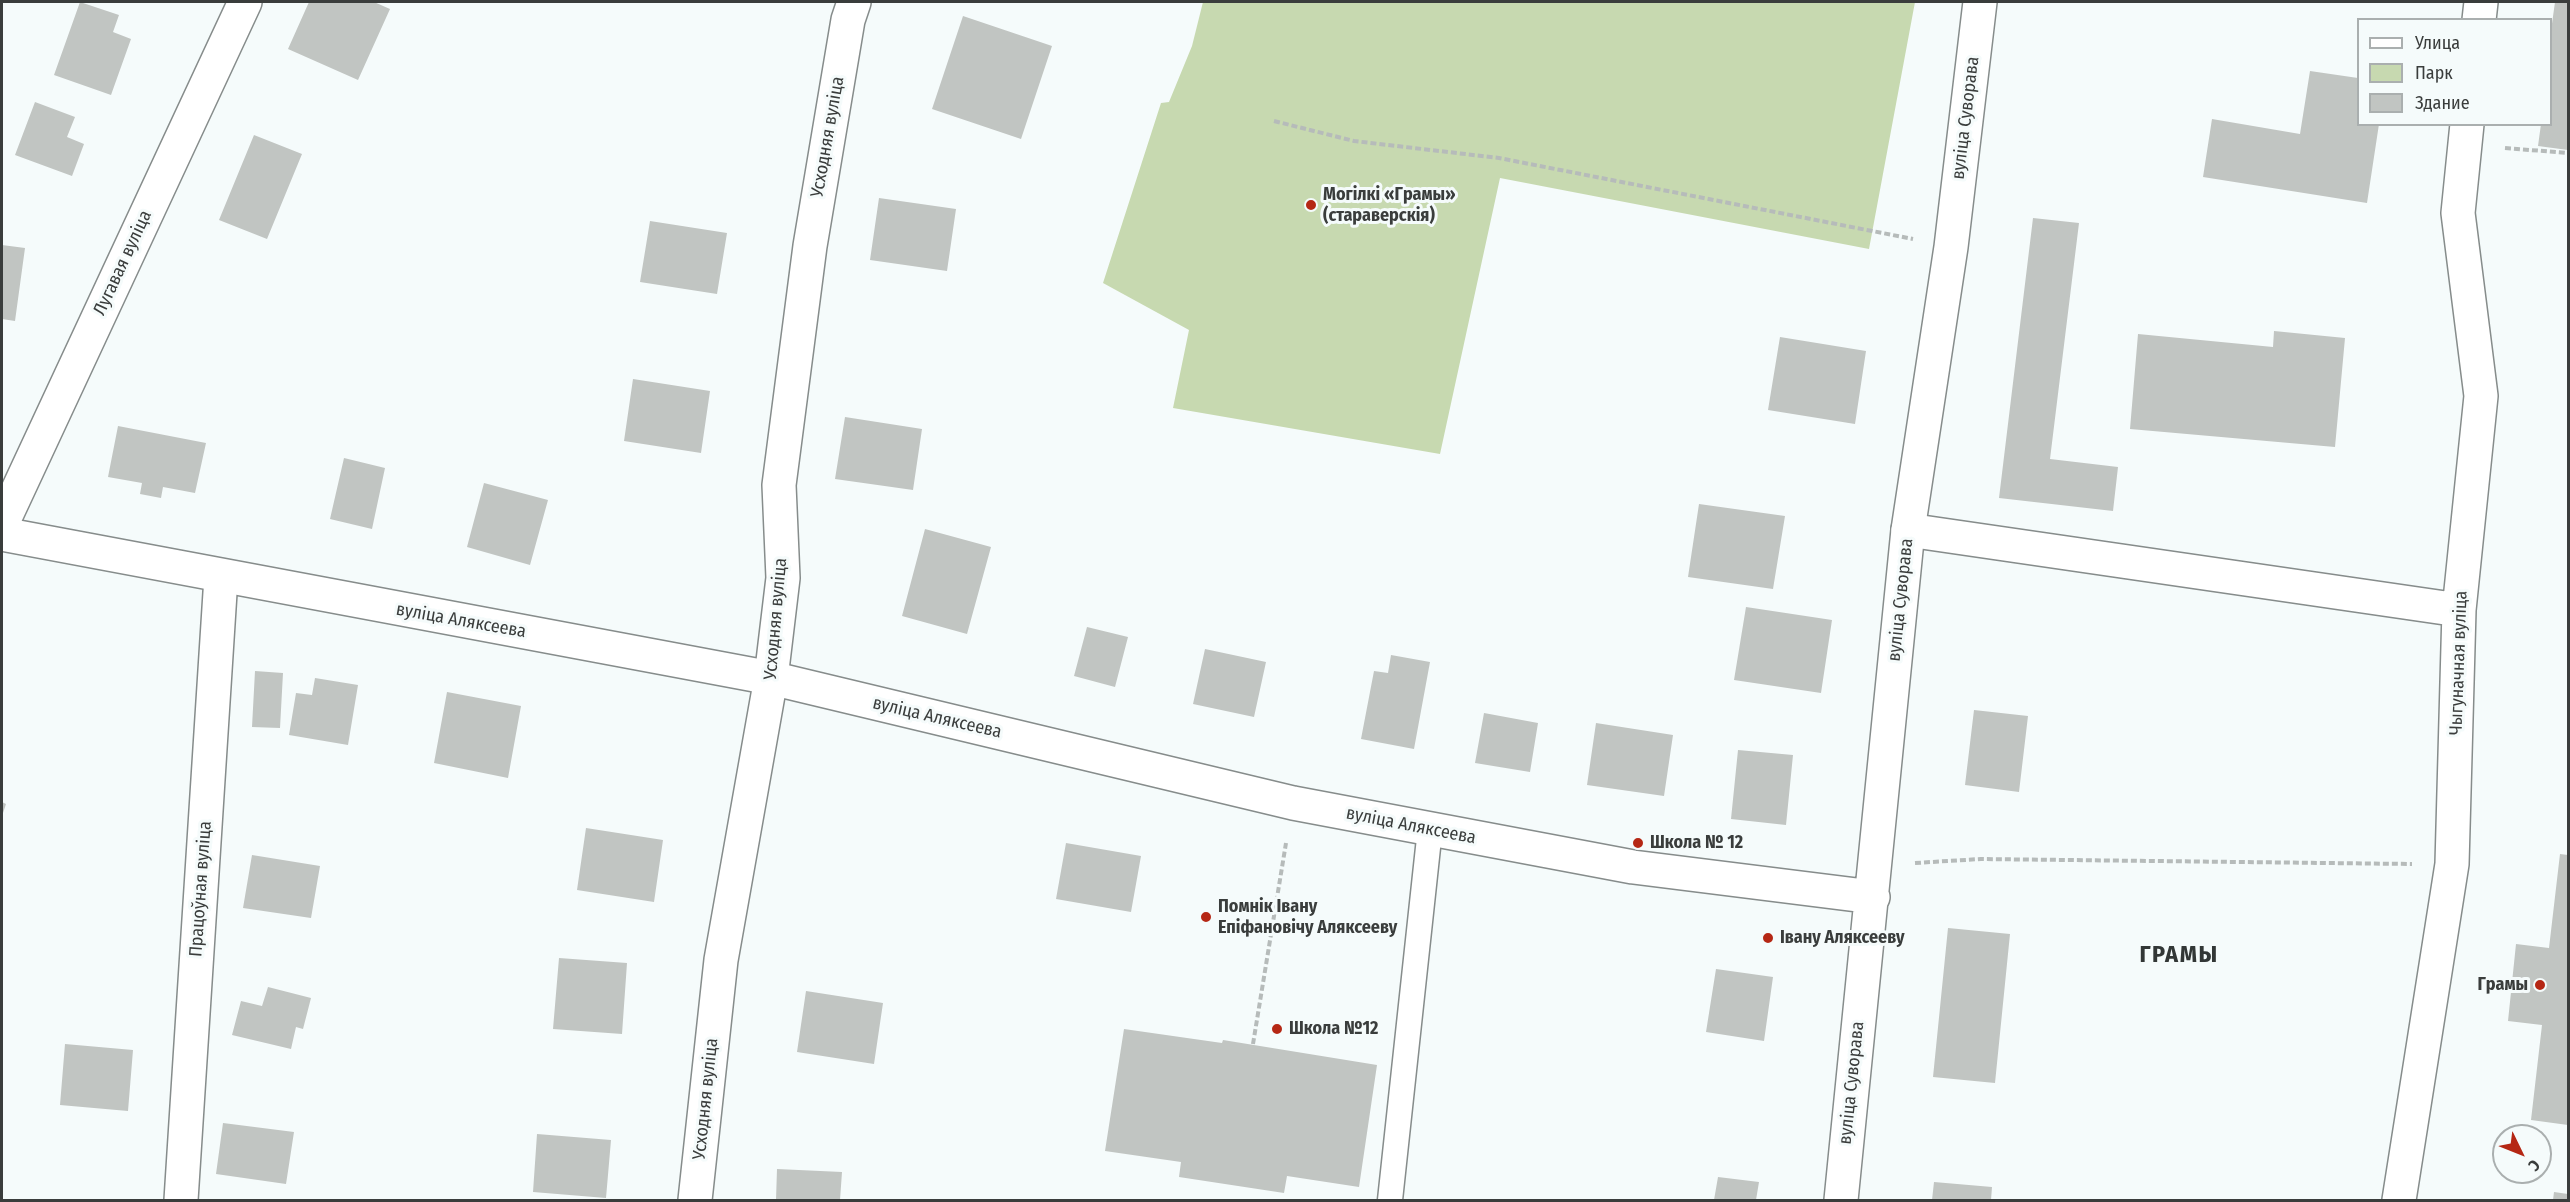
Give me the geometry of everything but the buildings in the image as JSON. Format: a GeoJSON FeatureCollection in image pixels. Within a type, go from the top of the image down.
{"type":"FeatureCollection","features":[{"type":"Feature","properties":{"kind":"street","name":"Лугавая вуліца"},"geometry":{"type":"LineString","coordinates":[[2,524],[245,2]]}},
{"type":"Feature","properties":{"kind":"street","name":"Усходняя вуліца"},"geometry":{"type":"LineString","coordinates":[[695,1200],[721,960],[771,678],[783,578],[779,485],[810,246],[848,20],[854,2]]}},
{"type":"Feature","properties":{"kind":"street","name":"вуліца Суворава"},"geometry":{"type":"LineString","coordinates":[[1841,1200],[1908,530],[1950,247],[1980,2]]}},
{"type":"Feature","properties":{"kind":"street"},"geometry":{"type":"LineString","coordinates":[[2479,18],[2481,2]]}},
{"type":"Feature","properties":{"kind":"street","name":"Чыгуначная вуліца"},"geometry":{"type":"LineString","coordinates":[[2399,1200],[2452,864],[2459,610],[2481,396],[2458,213],[2466,135]]}},
{"type":"Feature","properties":{"kind":"street"},"geometry":{"type":"LineString","coordinates":[[1908,530],[2459,610]]}},
{"type":"Feature","properties":{"kind":"street","name":"вуліца Аляксеева"},"geometry":{"type":"LineString","coordinates":[[2,534],[221,577],[771,678],[1293,803],[1633,867],[1872,897]]}},
{"type":"Feature","properties":{"kind":"street","name":"Працоўная вуліца"},"geometry":{"type":"LineString","coordinates":[[181,1200],[221,577]]}},
{"type":"Feature","properties":{"kind":"lane"},"geometry":{"type":"LineString","coordinates":[[1390,1200],[1430,829]]}},
{"type":"Feature","properties":{"kind":"path"},"geometry":{"type":"LineString","coordinates":[[1274,121],[1354,141],[1498,158],[1950,247]]}},
{"type":"Feature","properties":{"kind":"path"},"geometry":{"type":"LineString","coordinates":[[2466,135],[2568,153]]}},
{"type":"Feature","properties":{"kind":"path"},"geometry":{"type":"LineString","coordinates":[[1253,1044],[1293,803]]}},
{"type":"Feature","properties":{"kind":"path"},"geometry":{"type":"LineString","coordinates":[[1876,866],[1981,859],[2452,864]]}},
{"type":"Feature","properties":{"kind":"green space","name":"Могілкі «Грамы» (стараверскія)"},"geometry":{"type":"Polygon","coordinates":[[[1203,2],[1915,2],[1869,249],[1500,178],[1440,454],[1173,408],[1189,330],[1103,283],[1161,103],[1169,102],[1192,46],[1203,2]]]}},
{"type":"Feature","properties":{"kind":"place","name":"Могілкі «Грамы» (стараверскія)"},"geometry":{"type":"Point","coordinates":[1311,205]}},
{"type":"Feature","properties":{"kind":"place","name":"Школа № 12"},"geometry":{"type":"Point","coordinates":[1638,843]}},
{"type":"Feature","properties":{"kind":"place","name":"Помнік Івану Епіфановічу Аляксееву"},"geometry":{"type":"Point","coordinates":[1206,917]}},
{"type":"Feature","properties":{"kind":"place","name":"Івану Аляксееву"},"geometry":{"type":"Point","coordinates":[1768,938]}},
{"type":"Feature","properties":{"kind":"place","name":"Грамы"},"geometry":{"type":"Point","coordinates":[2540,985]}},
{"type":"Feature","properties":{"kind":"place","name":"Школа №12"},"geometry":{"type":"Point","coordinates":[1277,1029]}},
{"type":"Feature","properties":{"kind":"district","name":"ГРАМЫ"},"geometry":{"type":"Point","coordinates":[2179,955]}}]}
